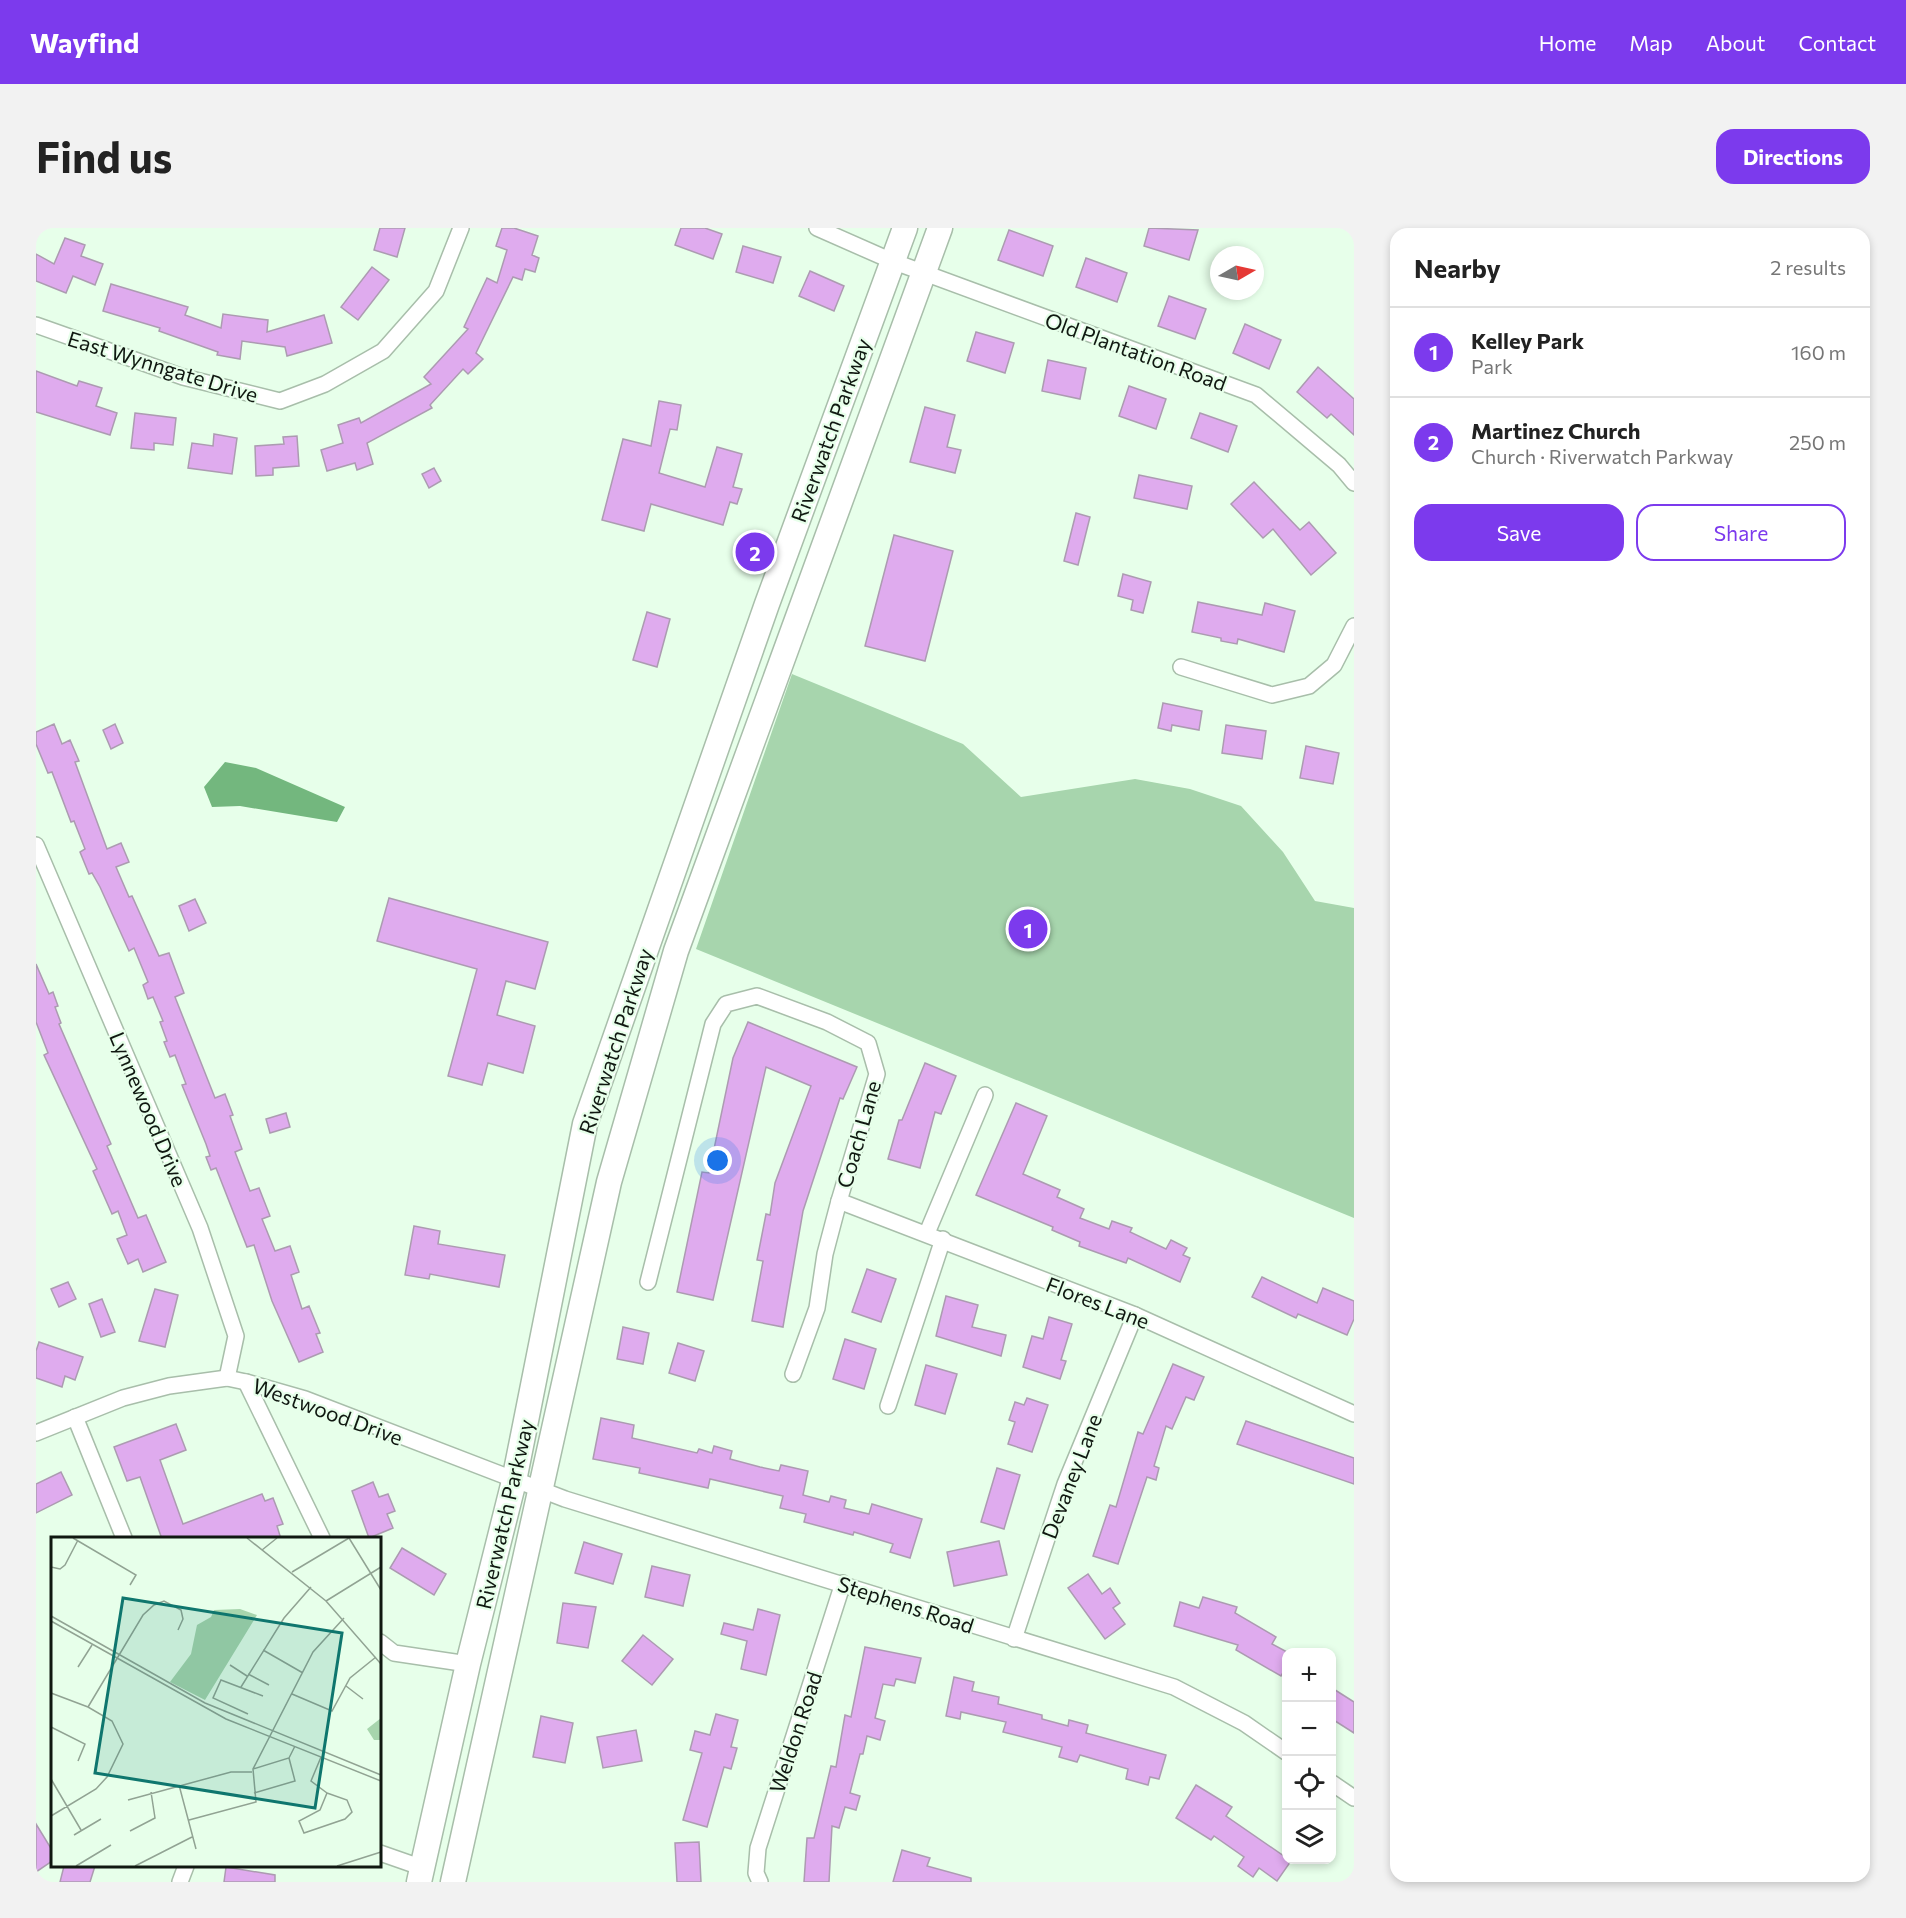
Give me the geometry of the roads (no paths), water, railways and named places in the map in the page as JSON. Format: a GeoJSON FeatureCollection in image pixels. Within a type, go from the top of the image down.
{"type":"FeatureCollection","features":[{"type":"Feature","properties":{"kind":"main road","name":"Riverwatch Parkway"},"geometry":{"type":"LineString","coordinates":[[421,1875],[468,1664],[514,1481],[585,1124],[767,604],[905,228]]}},
{"type":"Feature","properties":{"kind":"main road","name":"Riverwatch Parkway"},"geometry":{"type":"LineString","coordinates":[[453,1882],[542,1491],[609,1182],[676,951],[940,228]]}},
{"type":"Feature","properties":{"kind":"street","name":"East Wynngate Drive"},"geometry":{"type":"LineString","coordinates":[[36,326],[183,377],[280,401],[325,384],[382,351],[436,291],[461,228]]}},
{"type":"Feature","properties":{"kind":"street","name":"Old Plantation Road"},"geometry":{"type":"LineString","coordinates":[[817,228],[892,261],[1256,395],[1340,465],[1354,483]]}},
{"type":"Feature","properties":{"kind":"street"},"geometry":{"type":"LineString","coordinates":[[1181,667],[1272,695],[1281,693],[1309,686],[1334,665],[1354,626]]}},
{"type":"Feature","properties":{"kind":"street","name":"Lynnewood Drive"},"geometry":{"type":"LineString","coordinates":[[36,844],[39,861],[200,1228],[236,1336],[227,1378]]}},
{"type":"Feature","properties":{"kind":"street","name":"Coach Lane"},"geometry":{"type":"LineString","coordinates":[[648,1282],[713,1024],[726,1004],[756,996],[827,1022],[868,1043],[877,1074],[825,1254],[817,1308],[793,1374]]}},
{"type":"Feature","properties":{"kind":"street"},"geometry":{"type":"LineString","coordinates":[[927,1233],[985,1095]]}},
{"type":"Feature","properties":{"kind":"street","name":"Flores Lane"},"geometry":{"type":"LineString","coordinates":[[839,1201],[943,1239],[1135,1315],[1354,1414]]}},
{"type":"Feature","properties":{"kind":"street"},"geometry":{"type":"LineString","coordinates":[[888,1406],[943,1239]]}},
{"type":"Feature","properties":{"kind":"street","name":"Devaney Lane"},"geometry":{"type":"LineString","coordinates":[[1014,1639],[1065,1484],[1135,1315]]}},
{"type":"Feature","properties":{"kind":"street","name":"Westwood Drive"},"geometry":{"type":"LineString","coordinates":[[36,1433],[123,1398],[161,1388],[227,1378],[305,1400],[514,1481]]}},
{"type":"Feature","properties":{"kind":"street"},"geometry":{"type":"LineString","coordinates":[[246,1382],[321,1537]]}},
{"type":"Feature","properties":{"kind":"street"},"geometry":{"type":"LineString","coordinates":[[75,1417],[123,1537]]}},
{"type":"Feature","properties":{"kind":"street","name":"Stephens Road"},"geometry":{"type":"LineString","coordinates":[[514,1481],[843,1583],[1014,1639],[1174,1687],[1244,1723],[1282,1749]]}},
{"type":"Feature","properties":{"kind":"street","name":"Weldon Road"},"geometry":{"type":"LineString","coordinates":[[760,1882],[756,1873],[758,1848],[843,1583]]}},
{"type":"Feature","properties":{"kind":"street"},"geometry":{"type":"LineString","coordinates":[[381,1643],[394,1653],[468,1664]]}},
{"type":"Feature","properties":{"kind":"street"},"geometry":{"type":"LineString","coordinates":[[1336,1786],[1354,1798]]}},
{"type":"Feature","properties":{"kind":"street"},"geometry":{"type":"LineString","coordinates":[[381,1854],[421,1875]]}},
{"type":"Feature","properties":{"kind":"street"},"geometry":{"type":"LineString","coordinates":[[180,1882],[186,1867]]}},
{"type":"Feature","properties":{"kind":"place","name":"Martinez Church"},"geometry":{"type":"Point","coordinates":[755,552]}},
{"type":"Feature","properties":{"kind":"place","name":"Kelley Park"},"geometry":{"type":"Point","coordinates":[1028,929]}}]}
